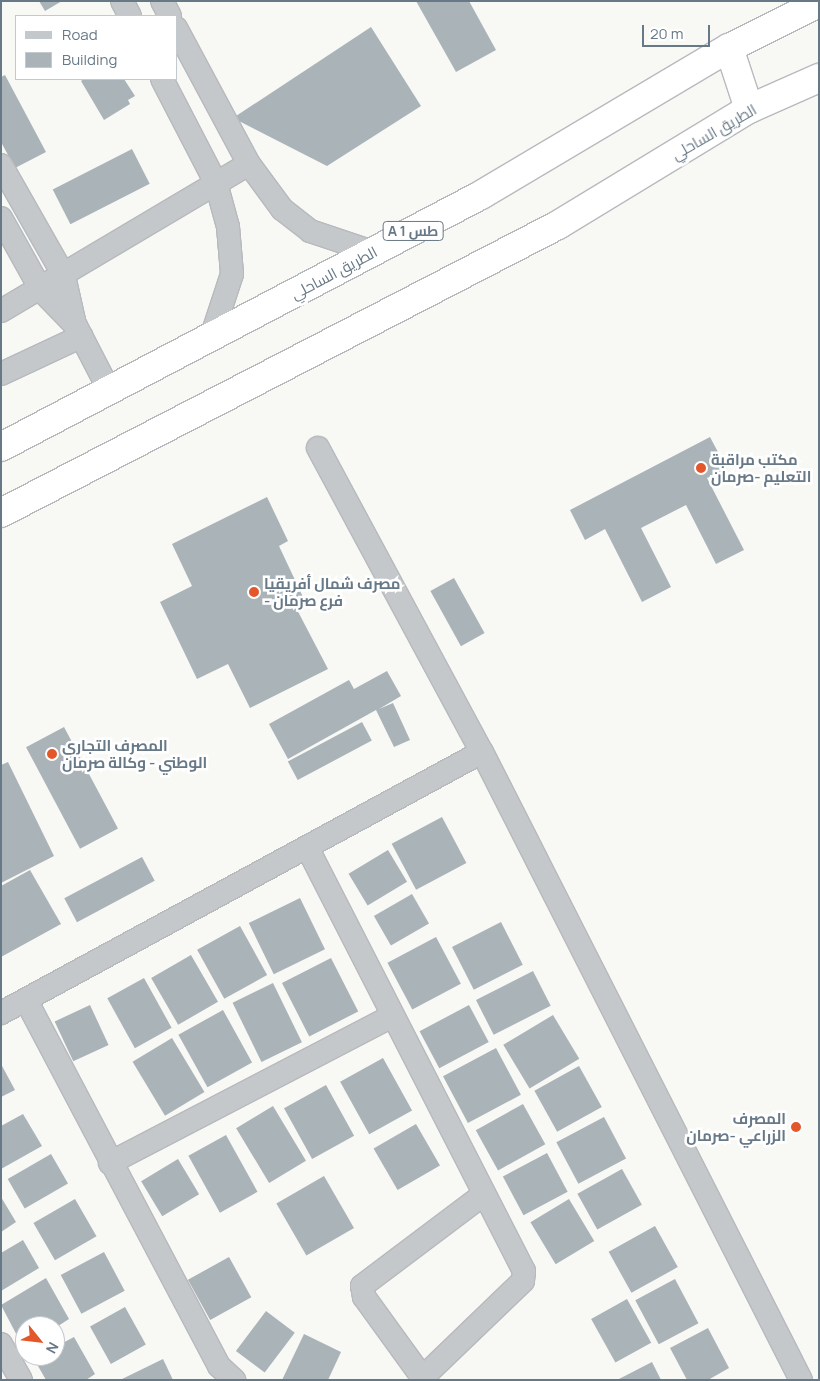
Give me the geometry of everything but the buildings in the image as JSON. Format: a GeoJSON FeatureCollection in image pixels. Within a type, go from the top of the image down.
{"type":"FeatureCollection","features":[{"type":"Feature","properties":{"kind":"highway","name":"الطريق الساحلي"},"geometry":{"type":"LineString","coordinates":[[1,447],[482,194],[729,48],[819,3]]}},
{"type":"Feature","properties":{"kind":"highway"},"geometry":{"type":"LineString","coordinates":[[729,48],[749,109]]}},
{"type":"Feature","properties":{"kind":"highway","name":"الطريق الساحلي"},"geometry":{"type":"LineString","coordinates":[[1,513],[558,225],[749,109],[819,78]]}},
{"type":"Feature","properties":{"kind":"street"},"geometry":{"type":"LineString","coordinates":[[122,1],[129,15]]}},
{"type":"Feature","properties":{"kind":"street"},"geometry":{"type":"LineString","coordinates":[[162,1],[169,15]]}},
{"type":"Feature","properties":{"kind":"street"},"geometry":{"type":"LineString","coordinates":[[178,32],[249,164],[282,209],[310,231],[374,252]]}},
{"type":"Feature","properties":{"kind":"street"},"geometry":{"type":"LineString","coordinates":[[163,80],[216,183],[228,226],[232,274],[211,338]]}},
{"type":"Feature","properties":{"kind":"street"},"geometry":{"type":"LineString","coordinates":[[1,311],[41,290],[249,164]]}},
{"type":"Feature","properties":{"kind":"street"},"geometry":{"type":"LineString","coordinates":[[1,166],[64,276],[79,331],[109,390]]}},
{"type":"Feature","properties":{"kind":"street"},"geometry":{"type":"LineString","coordinates":[[1,218],[41,290],[79,331]]}},
{"type":"Feature","properties":{"kind":"street"},"geometry":{"type":"LineString","coordinates":[[1,374],[79,331]]}},
{"type":"Feature","properties":{"kind":"street"},"geometry":{"type":"LineString","coordinates":[[318,448],[482,752],[801,1380]]}},
{"type":"Feature","properties":{"kind":"street"},"geometry":{"type":"LineString","coordinates":[[1,1013],[308,849],[482,752]]}},
{"type":"Feature","properties":{"kind":"street"},"geometry":{"type":"LineString","coordinates":[[308,849],[392,1016],[484,1194],[525,1276],[421,1378],[364,1297],[362,1286],[484,1194]]}},
{"type":"Feature","properties":{"kind":"street"},"geometry":{"type":"LineString","coordinates":[[26,1000],[110,1163],[219,1366],[234,1380]]}},
{"type":"Feature","properties":{"kind":"street"},"geometry":{"type":"LineString","coordinates":[[110,1163],[392,1016]]}},
{"type":"Feature","properties":{"kind":"street"},"geometry":{"type":"LineString","coordinates":[[1,1344],[21,1380]]}},
{"type":"Feature","properties":{"kind":"place","name":"مكتب مراقبة التعليم -صرمان"},"geometry":{"type":"Point","coordinates":[701,468]}},
{"type":"Feature","properties":{"kind":"place","name":"مصرف شمال أفريقيا - فرع صرمان"},"geometry":{"type":"Point","coordinates":[254,592]}},
{"type":"Feature","properties":{"kind":"place","name":"المصرف التجاري الوطني - وكالة صرمان"},"geometry":{"type":"Point","coordinates":[52,754]}},
{"type":"Feature","properties":{"kind":"place","name":"المصرف الزراعي -صرمان"},"geometry":{"type":"Point","coordinates":[796,1127]}}]}
